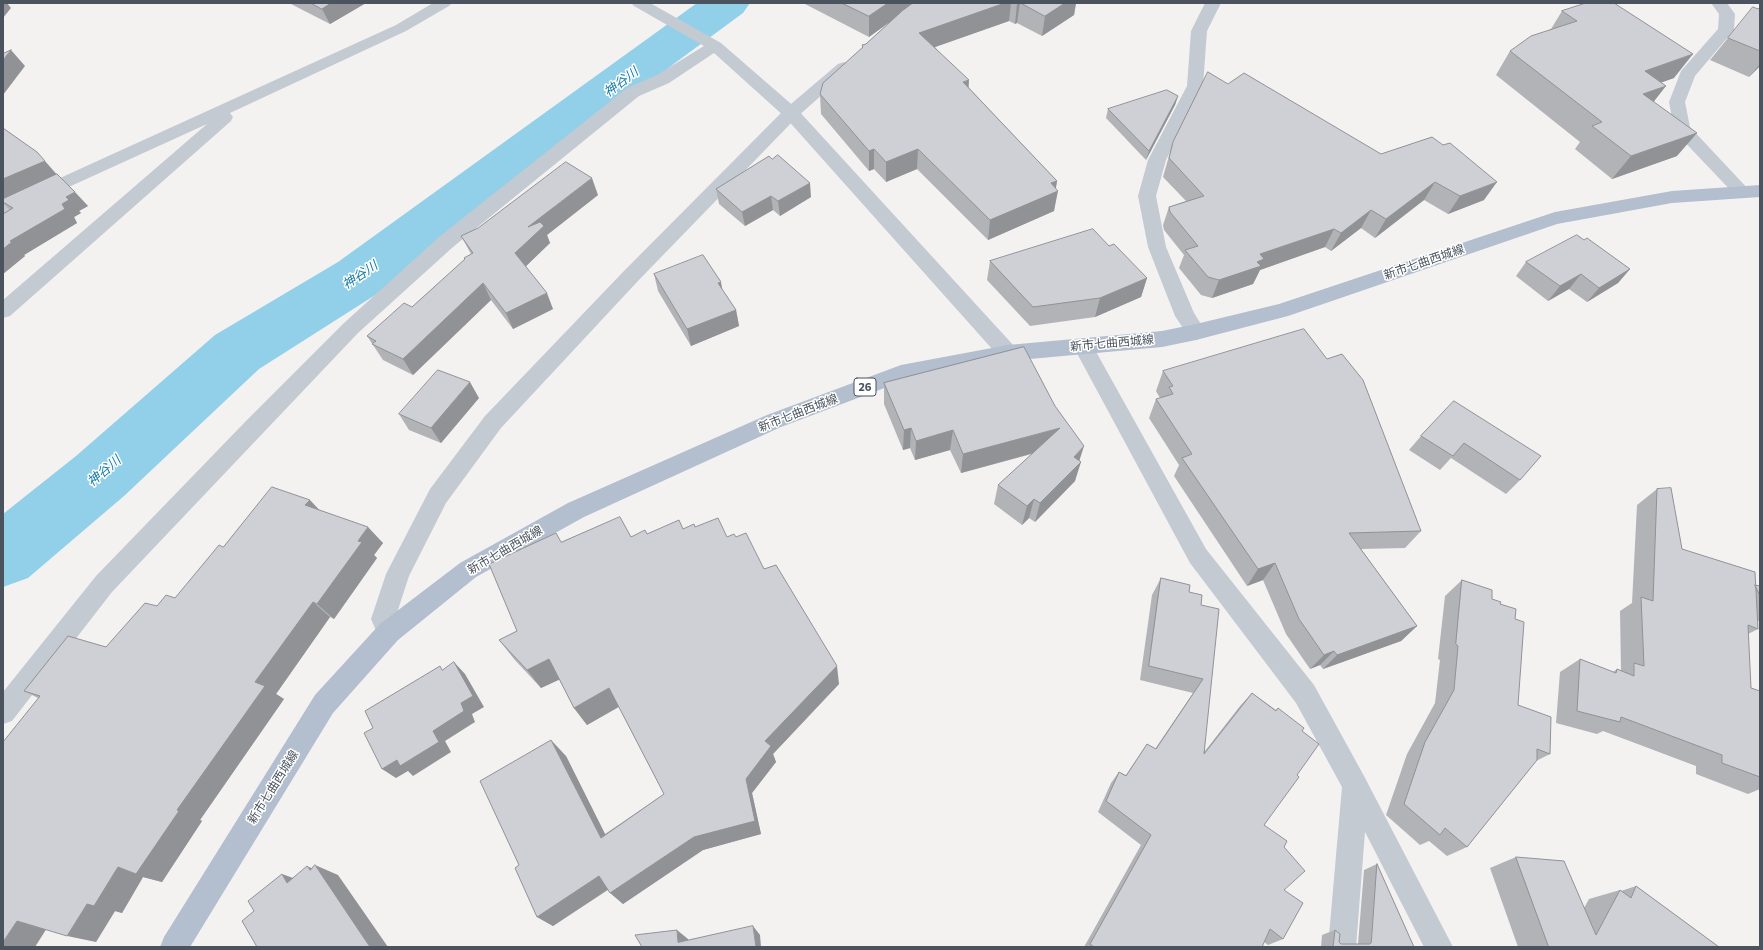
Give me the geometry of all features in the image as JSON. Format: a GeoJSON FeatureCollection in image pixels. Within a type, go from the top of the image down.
{"type":"FeatureCollection","features":[{"type":"Feature","properties":{"kind":"main road","name":"新市七曲西城線"},"geometry":{"type":"LineString","coordinates":[[174,947],[324,704],[389,632],[468,570],[590,504],[774,421],[901,374],[1008,353],[1162,339],[1196,332],[1281,311],[1555,218],[1672,197],[1751,191]]}},
{"type":"Feature","properties":{"kind":"street"},"geometry":{"type":"LineString","coordinates":[[3,211],[401,28],[444,3]]}},
{"type":"Feature","properties":{"kind":"street"},"geometry":{"type":"LineString","coordinates":[[639,3],[712,45],[791,113],[1008,353]]}},
{"type":"Feature","properties":{"kind":"street"},"geometry":{"type":"LineString","coordinates":[[1196,332],[1185,316],[1157,247],[1147,196],[1157,160],[1195,86],[1199,31],[1213,3]]}},
{"type":"Feature","properties":{"kind":"street"},"geometry":{"type":"LineString","coordinates":[[1719,3],[1727,14],[1726,30],[1688,75],[1677,102],[1682,129],[1751,191]]}},
{"type":"Feature","properties":{"kind":"street"},"geometry":{"type":"LineString","coordinates":[[3,712],[104,584],[351,328],[446,242],[633,92],[663,79],[712,45]]}},
{"type":"Feature","properties":{"kind":"street"},"geometry":{"type":"LineString","coordinates":[[389,632],[383,619],[398,574],[438,496],[493,422],[630,277],[791,113],[858,55]]}},
{"type":"Feature","properties":{"kind":"street"},"geometry":{"type":"LineString","coordinates":[[3,311],[244,101]]}},
{"type":"Feature","properties":{"kind":"street"},"geometry":{"type":"LineString","coordinates":[[1083,346],[1198,556],[1304,694],[1355,785],[1439,947]]}},
{"type":"Feature","properties":{"kind":"street"},"geometry":{"type":"LineString","coordinates":[[1342,947],[1355,785]]}},
{"type":"Feature","properties":{"kind":"building"},"geometry":{"type":"Polygon","coordinates":[[[311,3],[331,3],[322,9],[311,3]]]}},
{"type":"Feature","properties":{"kind":"building"},"geometry":{"type":"Polygon","coordinates":[[[842,3],[888,3],[869,16],[842,3]]]}},
{"type":"Feature","properties":{"kind":"building"},"geometry":{"type":"Polygon","coordinates":[[[913,3],[1005,3],[919,33],[969,80],[963,82],[1057,181],[1051,183],[1058,191],[990,220],[918,149],[886,162],[874,149],[869,151],[820,94],[823,83],[863,47],[862,45],[866,44],[902,11],[913,3]]]}},
{"type":"Feature","properties":{"kind":"building"},"geometry":{"type":"Polygon","coordinates":[[[1021,3],[1065,3],[1045,16],[1021,3]]]}},
{"type":"Feature","properties":{"kind":"building"},"geometry":{"type":"Polygon","coordinates":[[[1586,3],[1614,3],[1693,54],[1645,71],[1666,86],[1643,94],[1697,133],[1631,156],[1592,126],[1602,122],[1510,51],[1531,36],[1577,21],[1562,11],[1586,3]]]}},
{"type":"Feature","properties":{"kind":"building"},"geometry":{"type":"Polygon","coordinates":[[[1753,7],[1758,9],[1760,7],[1760,51],[1728,38],[1753,7]]]}},
{"type":"Feature","properties":{"kind":"building"},"geometry":{"type":"Polygon","coordinates":[[[11,50],[3,60],[3,54],[11,50]]]}},
{"type":"Feature","properties":{"kind":"building"},"geometry":{"type":"Polygon","coordinates":[[[1208,72],[1228,84],[1244,73],[1381,154],[1432,137],[1443,145],[1450,143],[1497,182],[1460,196],[1435,182],[1386,219],[1371,210],[1341,233],[1334,229],[1260,254],[1264,259],[1257,262],[1261,266],[1219,280],[1208,277],[1185,250],[1198,246],[1170,212],[1169,207],[1204,196],[1169,158],[1173,142],[1208,72]]]}},
{"type":"Feature","properties":{"kind":"building"},"geometry":{"type":"Polygon","coordinates":[[[1167,90],[1178,96],[1149,151],[1108,109],[1167,90]]]}},
{"type":"Feature","properties":{"kind":"building"},"geometry":{"type":"Polygon","coordinates":[[[3,128],[37,152],[45,161],[3,179],[3,128]]]}},
{"type":"Feature","properties":{"kind":"building"},"geometry":{"type":"Polygon","coordinates":[[[778,155],[810,183],[778,201],[771,196],[742,212],[716,189],[769,156],[772,159],[778,155]]]}},
{"type":"Feature","properties":{"kind":"building"},"geometry":{"type":"Polygon","coordinates":[[[566,162],[592,178],[528,227],[540,222],[544,226],[515,253],[547,293],[506,313],[483,283],[403,359],[372,344],[376,341],[367,336],[404,303],[412,307],[465,259],[464,258],[473,253],[461,236],[478,228],[566,162]]]}},
{"type":"Feature","properties":{"kind":"building"},"geometry":{"type":"Polygon","coordinates":[[[57,174],[75,192],[66,197],[69,200],[62,204],[65,209],[10,241],[12,242],[3,249],[3,214],[13,208],[3,202],[3,199],[57,174]]]}},
{"type":"Feature","properties":{"kind":"building"},"geometry":{"type":"Polygon","coordinates":[[[1093,229],[1109,246],[1114,244],[1147,278],[1100,298],[1033,307],[990,261],[1093,229]]]}},
{"type":"Feature","properties":{"kind":"building"},"geometry":{"type":"Polygon","coordinates":[[[1577,235],[1584,240],[1587,238],[1630,269],[1599,288],[1581,274],[1560,286],[1526,262],[1577,235]]]}},
{"type":"Feature","properties":{"kind":"building"},"geometry":{"type":"Polygon","coordinates":[[[703,255],[721,282],[718,283],[736,310],[687,329],[654,274],[703,255]]]}},
{"type":"Feature","properties":{"kind":"building"},"geometry":{"type":"Polygon","coordinates":[[[1304,329],[1327,359],[1342,354],[1363,380],[1421,531],[1349,533],[1417,626],[1337,655],[1334,651],[1324,655],[1299,619],[1275,563],[1258,569],[1182,458],[1192,454],[1156,399],[1173,394],[1169,387],[1173,386],[1163,371],[1304,329]]]}},
{"type":"Feature","properties":{"kind":"building"},"geometry":{"type":"Polygon","coordinates":[[[1024,347],[1055,406],[1084,446],[1074,457],[1081,462],[1040,503],[1034,499],[1027,506],[998,485],[1060,428],[963,454],[953,430],[916,441],[911,428],[904,430],[884,383],[1024,347]]]}},
{"type":"Feature","properties":{"kind":"building"},"geometry":{"type":"Polygon","coordinates":[[[438,370],[470,382],[431,428],[399,414],[438,370]]]}},
{"type":"Feature","properties":{"kind":"building"},"geometry":{"type":"Polygon","coordinates":[[[1454,401],[1541,456],[1520,480],[1464,443],[1453,456],[1421,436],[1454,401]]]}},
{"type":"Feature","properties":{"kind":"building"},"geometry":{"type":"Polygon","coordinates":[[[272,487],[310,500],[305,505],[368,527],[358,541],[362,542],[317,604],[313,602],[255,682],[265,686],[177,810],[179,811],[136,874],[118,867],[94,906],[87,904],[67,936],[17,921],[3,942],[3,742],[40,696],[24,691],[68,636],[106,647],[145,603],[157,606],[166,595],[175,598],[219,545],[223,547],[272,487]]]}},
{"type":"Feature","properties":{"kind":"building"},"geometry":{"type":"Polygon","coordinates":[[[1671,488],[1682,549],[1755,572],[1758,629],[1748,625],[1751,688],[1760,691],[1760,777],[1722,763],[1722,755],[1621,717],[1620,722],[1577,711],[1580,659],[1616,673],[1617,669],[1634,676],[1634,663],[1644,666],[1641,597],[1653,601],[1657,489],[1671,488]]]}},
{"type":"Feature","properties":{"kind":"building"},"geometry":{"type":"Polygon","coordinates":[[[620,517],[631,537],[645,530],[647,534],[679,520],[683,529],[694,524],[695,527],[718,518],[727,537],[734,534],[736,537],[746,533],[764,569],[776,565],[837,666],[765,741],[771,746],[746,779],[755,821],[694,837],[610,893],[599,876],[537,917],[515,868],[519,865],[480,781],[551,740],[601,838],[664,794],[609,688],[574,708],[549,659],[527,670],[499,640],[517,631],[489,564],[556,533],[561,542],[620,517]]]}},
{"type":"Feature","properties":{"kind":"building"},"geometry":{"type":"Polygon","coordinates":[[[1161,578],[1190,585],[1189,592],[1202,595],[1201,605],[1219,609],[1204,754],[1252,693],[1276,711],[1278,708],[1304,728],[1302,731],[1319,744],[1297,775],[1299,777],[1264,825],[1287,841],[1284,847],[1305,871],[1284,890],[1303,903],[1283,939],[1270,929],[1262,947],[1094,947],[1090,944],[1151,835],[1106,801],[1119,772],[1126,776],[1147,744],[1156,749],[1203,679],[1149,666],[1161,578]]]}},
{"type":"Feature","properties":{"kind":"building"},"geometry":{"type":"Polygon","coordinates":[[[1462,580],[1492,590],[1492,599],[1501,602],[1500,604],[1516,609],[1515,619],[1524,622],[1518,705],[1551,717],[1550,754],[1537,749],[1537,760],[1467,847],[1445,828],[1440,835],[1404,804],[1425,742],[1454,690],[1458,646],[1456,644],[1462,580]]]}},
{"type":"Feature","properties":{"kind":"building"},"geometry":{"type":"Polygon","coordinates":[[[1755,585],[1760,586],[1760,595],[1755,585]]]}},
{"type":"Feature","properties":{"kind":"building"},"geometry":{"type":"Polygon","coordinates":[[[454,662],[473,696],[461,703],[464,711],[433,731],[439,742],[400,766],[397,760],[382,769],[364,733],[373,728],[365,711],[440,666],[442,670],[454,662]]]}},
{"type":"Feature","properties":{"kind":"building"},"geometry":{"type":"Polygon","coordinates":[[[1516,857],[1564,861],[1596,935],[1620,890],[1631,898],[1636,886],[1719,947],[1549,947],[1516,857]]]}},
{"type":"Feature","properties":{"kind":"building"},"geometry":{"type":"Polygon","coordinates":[[[1377,864],[1414,947],[1333,947],[1335,930],[1340,934],[1339,942],[1341,944],[1371,943],[1377,864]]]}},
{"type":"Feature","properties":{"kind":"building"},"geometry":{"type":"Polygon","coordinates":[[[315,865],[370,947],[257,947],[242,921],[254,911],[248,901],[282,874],[287,883],[307,866],[310,870],[315,865]]]}},
{"type":"Feature","properties":{"kind":"building"},"geometry":{"type":"Polygon","coordinates":[[[753,926],[756,947],[642,947],[635,935],[677,930],[678,942],[753,926]]]}},
{"type":"Feature","properties":{"kind":"waterway","name":"神谷川"},"geometry":{"type":"LineString","coordinates":[[3,556],[100,476],[237,352],[359,277],[727,3]]}}]}
